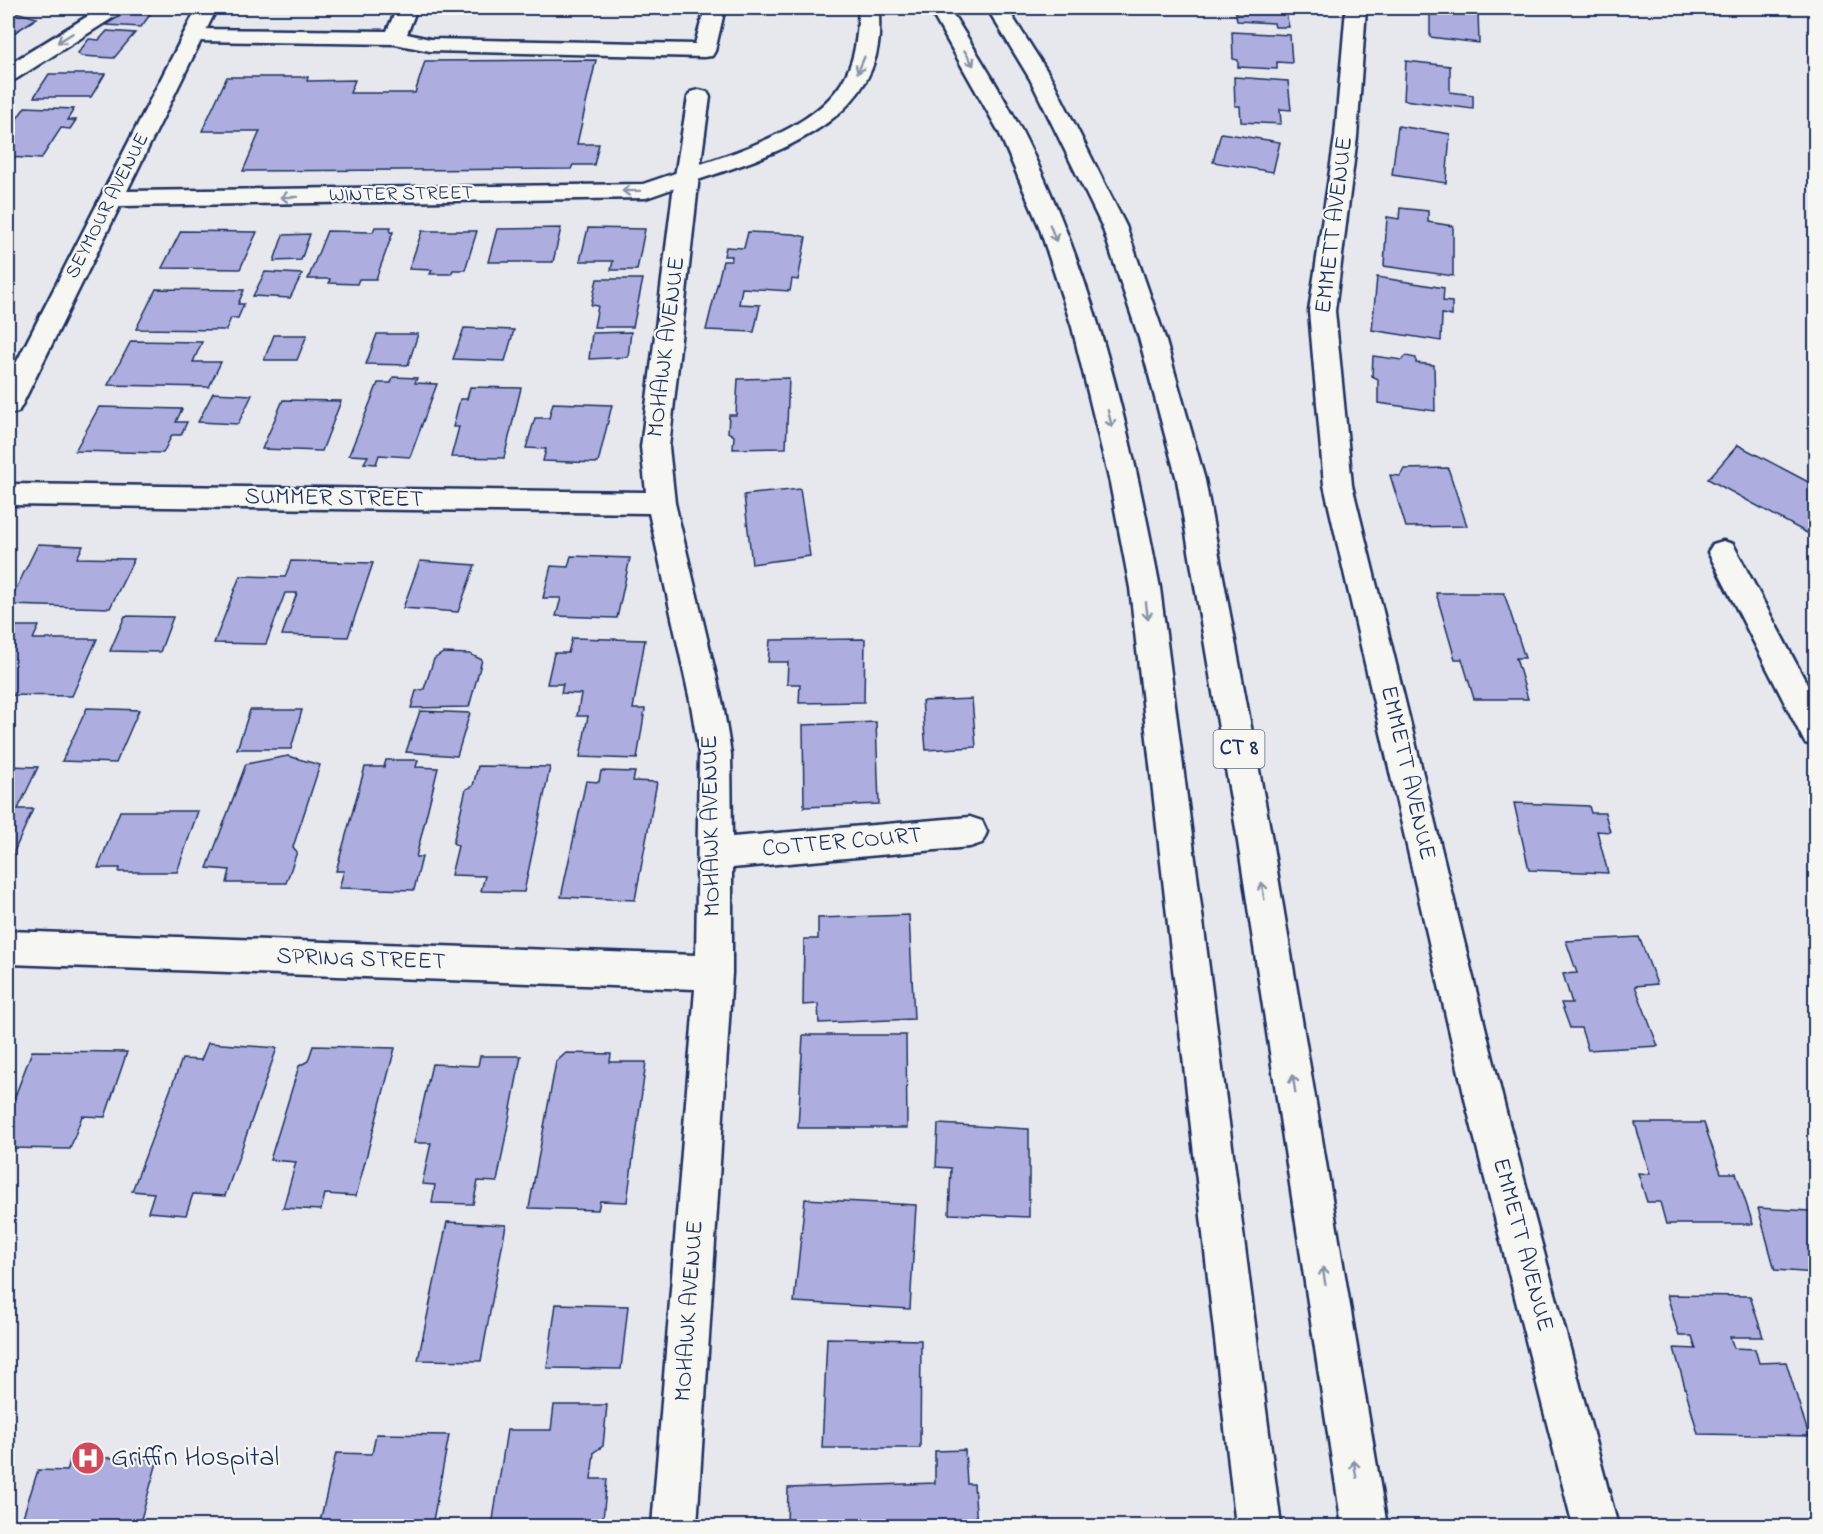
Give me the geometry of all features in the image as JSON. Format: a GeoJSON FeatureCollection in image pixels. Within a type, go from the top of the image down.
{"type":"FeatureCollection","features":[{"type":"Feature","properties":{"kind":"main road"},"geometry":{"type":"LineString","coordinates":[[8,74],[115,8]]}},
{"type":"Feature","properties":{"kind":"main road","name":"SEYMOUR AVENUE"},"geometry":{"type":"LineString","coordinates":[[8,405],[207,8]]}},
{"type":"Feature","properties":{"kind":"main road"},"geometry":{"type":"LineString","coordinates":[[395,38],[407,8]]}},
{"type":"Feature","properties":{"kind":"main road"},"geometry":{"type":"LineString","coordinates":[[194,35],[395,38],[430,45],[704,51],[715,8]]}},
{"type":"Feature","properties":{"kind":"main road","name":"WINTER STREET"},"geometry":{"type":"LineString","coordinates":[[112,200],[646,191],[784,141],[809,127],[825,114],[852,85],[862,64],[869,39],[869,8]]}},
{"type":"Feature","properties":{"kind":"main road"},"geometry":{"type":"LineString","coordinates":[[939,8],[988,89],[1030,174],[1069,272],[1102,387],[1126,483],[1145,588],[1259,1527]]}},
{"type":"Feature","properties":{"kind":"main road","name":"CT 8"},"geometry":{"type":"LineString","coordinates":[[997,8],[1041,79],[1114,226],[1152,338],[1191,480],[1253,829],[1365,1527]]}},
{"type":"Feature","properties":{"kind":"main road","name":"EMMETT AVENUE"},"geometry":{"type":"LineString","coordinates":[[1356,8],[1346,137],[1322,311],[1338,485],[1487,1112],[1596,1527]]}},
{"type":"Feature","properties":{"kind":"main road","name":"MOHAWK AVENUE"},"geometry":{"type":"LineString","coordinates":[[674,1527],[714,973],[715,754],[707,705],[661,503],[655,447],[687,176],[699,97]]}},
{"type":"Feature","properties":{"kind":"main road","name":"SUMMER STREET"},"geometry":{"type":"LineString","coordinates":[[8,494],[661,503]]}},
{"type":"Feature","properties":{"kind":"main road"},"geometry":{"type":"LineString","coordinates":[[1724,552],[1815,733]]}},
{"type":"Feature","properties":{"kind":"main road","name":"COTTER COURT"},"geometry":{"type":"LineString","coordinates":[[713,854],[970,832]]}},
{"type":"Feature","properties":{"kind":"main road","name":"SPRING STREET"},"geometry":{"type":"LineString","coordinates":[[8,948],[714,973]]}},
{"type":"Feature","properties":{"kind":"building"},"geometry":{"type":"Polygon","coordinates":[[[133,8],[155,8],[141,27],[105,25],[133,8]]]}},
{"type":"Feature","properties":{"kind":"building"},"geometry":{"type":"Polygon","coordinates":[[[1235,8],[1285,8],[1289,27],[1275,27],[1274,23],[1237,21],[1235,8]]]}},
{"type":"Feature","properties":{"kind":"building"},"geometry":{"type":"Polygon","coordinates":[[[1430,8],[1478,11],[1479,43],[1430,37],[1430,8]]]}},
{"type":"Feature","properties":{"kind":"building"},"geometry":{"type":"Polygon","coordinates":[[[8,10],[37,18],[9,34],[8,10]]]}},
{"type":"Feature","properties":{"kind":"building"},"geometry":{"type":"Polygon","coordinates":[[[107,31],[135,33],[114,58],[81,56],[78,53],[89,39],[99,40],[107,31]]]}},
{"type":"Feature","properties":{"kind":"building"},"geometry":{"type":"Polygon","coordinates":[[[1232,32],[1290,35],[1292,63],[1277,62],[1277,69],[1238,67],[1238,60],[1233,59],[1232,32]]]}},
{"type":"Feature","properties":{"kind":"building"},"geometry":{"type":"Polygon","coordinates":[[[596,60],[577,144],[599,144],[594,165],[573,165],[571,169],[243,171],[260,131],[202,131],[227,77],[308,77],[307,81],[355,80],[350,93],[415,93],[425,61],[596,60]]]}},
{"type":"Feature","properties":{"kind":"building"},"geometry":{"type":"Polygon","coordinates":[[[1406,61],[1450,66],[1450,92],[1473,95],[1473,109],[1404,100],[1406,61]]]}},
{"type":"Feature","properties":{"kind":"building"},"geometry":{"type":"Polygon","coordinates":[[[49,74],[105,74],[91,97],[34,97],[49,74]]]}},
{"type":"Feature","properties":{"kind":"building"},"geometry":{"type":"Polygon","coordinates":[[[1234,77],[1288,81],[1291,110],[1280,109],[1281,124],[1241,122],[1240,106],[1235,106],[1234,77]]]}},
{"type":"Feature","properties":{"kind":"building"},"geometry":{"type":"Polygon","coordinates":[[[25,107],[74,109],[67,120],[76,120],[70,129],[61,128],[41,159],[8,157],[8,123],[14,123],[25,107]]]}},
{"type":"Feature","properties":{"kind":"building"},"geometry":{"type":"Polygon","coordinates":[[[1398,126],[1450,134],[1446,183],[1392,175],[1398,126]]]}},
{"type":"Feature","properties":{"kind":"building"},"geometry":{"type":"Polygon","coordinates":[[[1221,133],[1280,142],[1273,172],[1213,162],[1221,133]]]}},
{"type":"Feature","properties":{"kind":"building"},"geometry":{"type":"Polygon","coordinates":[[[1400,208],[1428,211],[1428,222],[1453,226],[1453,276],[1384,266],[1387,217],[1399,219],[1400,208]]]}},
{"type":"Feature","properties":{"kind":"building"},"geometry":{"type":"Polygon","coordinates":[[[375,227],[391,227],[390,232],[393,232],[376,279],[359,279],[357,284],[329,283],[330,279],[308,279],[327,231],[373,232],[375,227]]]}},
{"type":"Feature","properties":{"kind":"building"},"geometry":{"type":"Polygon","coordinates":[[[561,228],[553,262],[488,262],[497,229],[561,228]]]}},
{"type":"Feature","properties":{"kind":"building"},"geometry":{"type":"Polygon","coordinates":[[[588,228],[645,229],[637,270],[611,270],[613,261],[580,261],[588,228]]]}},
{"type":"Feature","properties":{"kind":"building"},"geometry":{"type":"Polygon","coordinates":[[[181,231],[257,232],[240,269],[162,268],[181,231]]]}},
{"type":"Feature","properties":{"kind":"building"},"geometry":{"type":"Polygon","coordinates":[[[422,231],[477,231],[465,270],[453,270],[451,274],[430,274],[432,270],[409,269],[422,231]]]}},
{"type":"Feature","properties":{"kind":"building"},"geometry":{"type":"Polygon","coordinates":[[[748,232],[794,234],[806,237],[798,280],[792,279],[790,291],[742,288],[739,304],[760,305],[754,332],[706,330],[723,261],[731,261],[732,256],[724,256],[726,247],[744,248],[748,232]]]}},
{"type":"Feature","properties":{"kind":"building"},"geometry":{"type":"Polygon","coordinates":[[[310,234],[301,260],[274,261],[283,235],[310,234]]]}},
{"type":"Feature","properties":{"kind":"building"},"geometry":{"type":"Polygon","coordinates":[[[265,272],[302,274],[290,298],[253,296],[265,272]]]}},
{"type":"Feature","properties":{"kind":"building"},"geometry":{"type":"Polygon","coordinates":[[[1377,277],[1444,288],[1443,301],[1452,302],[1452,316],[1442,314],[1441,341],[1372,330],[1377,277]]]}},
{"type":"Feature","properties":{"kind":"building"},"geometry":{"type":"Polygon","coordinates":[[[597,279],[643,279],[633,327],[594,327],[598,306],[591,305],[597,279]]]}},
{"type":"Feature","properties":{"kind":"building"},"geometry":{"type":"Polygon","coordinates":[[[156,289],[244,290],[238,304],[244,304],[238,318],[231,318],[226,330],[136,329],[156,289]]]}},
{"type":"Feature","properties":{"kind":"building"},"geometry":{"type":"Polygon","coordinates":[[[464,328],[514,330],[505,361],[453,359],[464,328]]]}},
{"type":"Feature","properties":{"kind":"building"},"geometry":{"type":"Polygon","coordinates":[[[631,332],[628,357],[589,359],[592,333],[631,332]]]}},
{"type":"Feature","properties":{"kind":"building"},"geometry":{"type":"Polygon","coordinates":[[[377,334],[418,334],[408,365],[366,364],[377,334]]]}},
{"type":"Feature","properties":{"kind":"building"},"geometry":{"type":"Polygon","coordinates":[[[274,335],[307,335],[297,360],[264,360],[274,335]]]}},
{"type":"Feature","properties":{"kind":"building"},"geometry":{"type":"Polygon","coordinates":[[[131,341],[202,342],[193,362],[221,362],[209,387],[108,385],[131,341]]]}},
{"type":"Feature","properties":{"kind":"building"},"geometry":{"type":"Polygon","coordinates":[[[1373,356],[1402,360],[1406,356],[1416,358],[1416,363],[1434,365],[1435,411],[1378,403],[1378,379],[1372,376],[1373,356]]]}},
{"type":"Feature","properties":{"kind":"building"},"geometry":{"type":"Polygon","coordinates":[[[393,377],[417,378],[415,383],[437,384],[410,457],[379,455],[376,464],[364,463],[368,456],[349,455],[378,383],[391,383],[393,377]]]}},
{"type":"Feature","properties":{"kind":"building"},"geometry":{"type":"Polygon","coordinates":[[[789,378],[786,448],[733,449],[734,436],[728,432],[729,415],[736,415],[738,379],[789,378]]]}},
{"type":"Feature","properties":{"kind":"building"},"geometry":{"type":"Polygon","coordinates":[[[470,387],[521,388],[504,458],[451,457],[459,427],[453,427],[460,399],[467,399],[470,387]]]}},
{"type":"Feature","properties":{"kind":"building"},"geometry":{"type":"Polygon","coordinates":[[[213,393],[252,395],[238,424],[198,422],[213,393]]]}},
{"type":"Feature","properties":{"kind":"building"},"geometry":{"type":"Polygon","coordinates":[[[283,400],[341,401],[322,451],[262,449],[283,400]]]}},
{"type":"Feature","properties":{"kind":"building"},"geometry":{"type":"Polygon","coordinates":[[[553,403],[612,405],[598,463],[543,461],[546,449],[526,448],[535,418],[549,418],[553,403]]]}},
{"type":"Feature","properties":{"kind":"building"},"geometry":{"type":"Polygon","coordinates":[[[99,407],[182,409],[176,422],[187,422],[181,435],[172,435],[163,453],[75,451],[99,407]]]}},
{"type":"Feature","properties":{"kind":"building"},"geometry":{"type":"Polygon","coordinates":[[[1738,445],[1816,486],[1816,523],[1807,533],[1708,479],[1738,445]]]}},
{"type":"Feature","properties":{"kind":"building"},"geometry":{"type":"Polygon","coordinates":[[[1448,468],[1467,526],[1406,527],[1390,475],[1400,476],[1404,469],[1448,468]]]}},
{"type":"Feature","properties":{"kind":"building"},"geometry":{"type":"Polygon","coordinates":[[[800,489],[810,556],[752,564],[744,495],[800,489]]]}},
{"type":"Feature","properties":{"kind":"building"},"geometry":{"type":"Polygon","coordinates":[[[38,544],[83,546],[77,558],[134,559],[110,608],[8,605],[38,544]]]}},
{"type":"Feature","properties":{"kind":"building"},"geometry":{"type":"Polygon","coordinates":[[[571,556],[630,558],[617,618],[556,616],[561,598],[543,598],[551,566],[568,567],[571,556]]]}},
{"type":"Feature","properties":{"kind":"building"},"geometry":{"type":"Polygon","coordinates":[[[291,561],[373,563],[348,637],[282,635],[297,593],[285,593],[266,644],[214,643],[240,576],[285,577],[291,561]]]}},
{"type":"Feature","properties":{"kind":"building"},"geometry":{"type":"Polygon","coordinates":[[[420,561],[475,565],[458,612],[403,608],[420,561]]]}},
{"type":"Feature","properties":{"kind":"building"},"geometry":{"type":"Polygon","coordinates":[[[1436,593],[1504,593],[1525,658],[1516,658],[1528,699],[1474,699],[1462,659],[1455,659],[1436,593]]]}},
{"type":"Feature","properties":{"kind":"building"},"geometry":{"type":"Polygon","coordinates":[[[125,616],[173,617],[160,652],[110,651],[125,616]]]}},
{"type":"Feature","properties":{"kind":"building"},"geometry":{"type":"Polygon","coordinates":[[[8,626],[39,626],[33,639],[97,639],[72,696],[8,695],[8,626]]]}},
{"type":"Feature","properties":{"kind":"building"},"geometry":{"type":"Polygon","coordinates":[[[572,638],[645,640],[633,709],[645,709],[637,759],[580,757],[588,716],[577,716],[581,694],[561,693],[563,684],[547,684],[554,653],[568,653],[572,638]]]}},
{"type":"Feature","properties":{"kind":"building"},"geometry":{"type":"Polygon","coordinates":[[[865,639],[864,702],[799,703],[800,684],[787,684],[788,662],[768,662],[770,640],[865,639]]]}},
{"type":"Feature","properties":{"kind":"building"},"geometry":{"type":"Polygon","coordinates":[[[443,653],[470,654],[482,660],[469,707],[411,708],[416,691],[424,689],[434,659],[443,653]]]}},
{"type":"Feature","properties":{"kind":"building"},"geometry":{"type":"Polygon","coordinates":[[[972,699],[976,747],[926,750],[922,701],[972,699]]]}},
{"type":"Feature","properties":{"kind":"building"},"geometry":{"type":"Polygon","coordinates":[[[87,708],[139,710],[116,763],[62,761],[87,708]]]}},
{"type":"Feature","properties":{"kind":"building"},"geometry":{"type":"Polygon","coordinates":[[[250,710],[302,710],[291,749],[237,749],[250,710]]]}},
{"type":"Feature","properties":{"kind":"building"},"geometry":{"type":"Polygon","coordinates":[[[420,711],[470,713],[457,756],[406,752],[420,711]]]}},
{"type":"Feature","properties":{"kind":"building"},"geometry":{"type":"Polygon","coordinates":[[[876,722],[879,804],[804,807],[803,725],[876,722]]]}},
{"type":"Feature","properties":{"kind":"building"},"geometry":{"type":"Polygon","coordinates":[[[288,756],[320,765],[293,847],[297,852],[286,883],[227,883],[230,870],[207,868],[246,764],[288,756]]]}},
{"type":"Feature","properties":{"kind":"building"},"geometry":{"type":"Polygon","coordinates":[[[386,760],[418,760],[416,767],[438,768],[416,857],[422,857],[414,890],[339,888],[344,871],[336,871],[365,767],[384,767],[386,760]]]}},
{"type":"Feature","properties":{"kind":"building"},"geometry":{"type":"Polygon","coordinates":[[[8,766],[38,767],[18,809],[33,809],[13,854],[8,854],[8,766]]]}},
{"type":"Feature","properties":{"kind":"building"},"geometry":{"type":"Polygon","coordinates":[[[478,766],[550,767],[524,892],[481,891],[485,876],[451,875],[458,846],[453,843],[466,789],[473,786],[478,766]]]}},
{"type":"Feature","properties":{"kind":"building"},"geometry":{"type":"Polygon","coordinates":[[[601,771],[635,772],[633,781],[657,782],[635,900],[561,897],[586,781],[599,782],[601,771]]]}},
{"type":"Feature","properties":{"kind":"building"},"geometry":{"type":"Polygon","coordinates":[[[1514,803],[1589,806],[1591,813],[1605,813],[1610,832],[1597,831],[1608,873],[1529,870],[1514,803]]]}},
{"type":"Feature","properties":{"kind":"building"},"geometry":{"type":"Polygon","coordinates":[[[120,811],[198,811],[177,872],[119,872],[120,868],[98,868],[120,811]]]}},
{"type":"Feature","properties":{"kind":"building"},"geometry":{"type":"Polygon","coordinates":[[[909,915],[914,1019],[819,1023],[818,1004],[803,1005],[804,939],[818,939],[818,918],[909,915]]]}},
{"type":"Feature","properties":{"kind":"building"},"geometry":{"type":"Polygon","coordinates":[[[1639,937],[1657,984],[1635,986],[1658,1046],[1588,1050],[1581,1028],[1570,1028],[1561,1003],[1572,1003],[1563,974],[1577,973],[1566,941],[1639,937]]]}},
{"type":"Feature","properties":{"kind":"building"},"geometry":{"type":"Polygon","coordinates":[[[803,1035],[906,1035],[907,1128],[798,1128],[803,1035]]]}},
{"type":"Feature","properties":{"kind":"building"},"geometry":{"type":"Polygon","coordinates":[[[208,1043],[277,1048],[225,1196],[193,1194],[186,1215],[148,1212],[154,1193],[132,1191],[182,1059],[201,1060],[208,1043]]]}},
{"type":"Feature","properties":{"kind":"building"},"geometry":{"type":"Polygon","coordinates":[[[313,1046],[395,1048],[356,1196],[325,1194],[321,1210],[283,1208],[296,1162],[270,1160],[299,1066],[308,1061],[313,1046]]]}},
{"type":"Feature","properties":{"kind":"building"},"geometry":{"type":"Polygon","coordinates":[[[32,1051],[127,1052],[105,1117],[82,1116],[70,1149],[8,1148],[8,1115],[32,1051]]]}},
{"type":"Feature","properties":{"kind":"building"},"geometry":{"type":"Polygon","coordinates":[[[566,1053],[611,1054],[610,1062],[646,1062],[627,1202],[600,1201],[598,1210],[529,1208],[556,1062],[566,1053]]]}},
{"type":"Feature","properties":{"kind":"building"},"geometry":{"type":"Polygon","coordinates":[[[480,1056],[521,1056],[497,1182],[478,1181],[473,1204],[432,1203],[435,1185],[422,1184],[431,1143],[414,1143],[432,1064],[478,1066],[480,1056]]]}},
{"type":"Feature","properties":{"kind":"building"},"geometry":{"type":"Polygon","coordinates":[[[1635,1123],[1704,1123],[1721,1173],[1736,1173],[1753,1224],[1666,1224],[1660,1202],[1647,1202],[1638,1173],[1650,1174],[1635,1123]]]}},
{"type":"Feature","properties":{"kind":"building"},"geometry":{"type":"Polygon","coordinates":[[[938,1124],[1029,1129],[1029,1217],[949,1214],[951,1168],[936,1167],[938,1124]]]}},
{"type":"Feature","properties":{"kind":"building"},"geometry":{"type":"Polygon","coordinates":[[[805,1199],[916,1205],[910,1309],[794,1302],[805,1199]]]}},
{"type":"Feature","properties":{"kind":"building"},"geometry":{"type":"Polygon","coordinates":[[[1758,1208],[1810,1211],[1816,1231],[1816,1273],[1775,1270],[1758,1208]]]}},
{"type":"Feature","properties":{"kind":"building"},"geometry":{"type":"Polygon","coordinates":[[[447,1222],[506,1225],[481,1361],[418,1360],[447,1222]]]}},
{"type":"Feature","properties":{"kind":"building"},"geometry":{"type":"Polygon","coordinates":[[[1667,1295],[1750,1296],[1763,1337],[1730,1337],[1734,1348],[1755,1349],[1759,1363],[1786,1362],[1809,1436],[1698,1434],[1674,1348],[1696,1349],[1692,1336],[1679,1336],[1667,1295]]]}},
{"type":"Feature","properties":{"kind":"building"},"geometry":{"type":"Polygon","coordinates":[[[556,1304],[628,1306],[621,1369],[547,1368],[556,1304]]]}},
{"type":"Feature","properties":{"kind":"building"},"geometry":{"type":"Polygon","coordinates":[[[827,1338],[921,1340],[920,1448],[822,1448],[827,1338]]]}},
{"type":"Feature","properties":{"kind":"building"},"geometry":{"type":"Polygon","coordinates":[[[554,1405],[607,1405],[603,1446],[594,1452],[591,1479],[607,1479],[603,1519],[587,1519],[586,1526],[492,1526],[507,1430],[551,1430],[554,1405]]]}},
{"type":"Feature","properties":{"kind":"building"},"geometry":{"type":"Polygon","coordinates":[[[376,1434],[449,1435],[432,1526],[319,1526],[336,1453],[372,1454],[376,1434]]]}},
{"type":"Feature","properties":{"kind":"building"},"geometry":{"type":"Polygon","coordinates":[[[965,1450],[967,1484],[974,1484],[977,1526],[787,1526],[788,1488],[935,1483],[935,1451],[965,1450]]]}},
{"type":"Feature","properties":{"kind":"building"},"geometry":{"type":"Polygon","coordinates":[[[71,1457],[158,1459],[139,1526],[20,1526],[38,1470],[67,1471],[71,1457]]]}},
{"type":"Feature","properties":{"kind":"place","name":"Griffin Hospital"},"geometry":{"type":"Point","coordinates":[88,1458]}}]}
